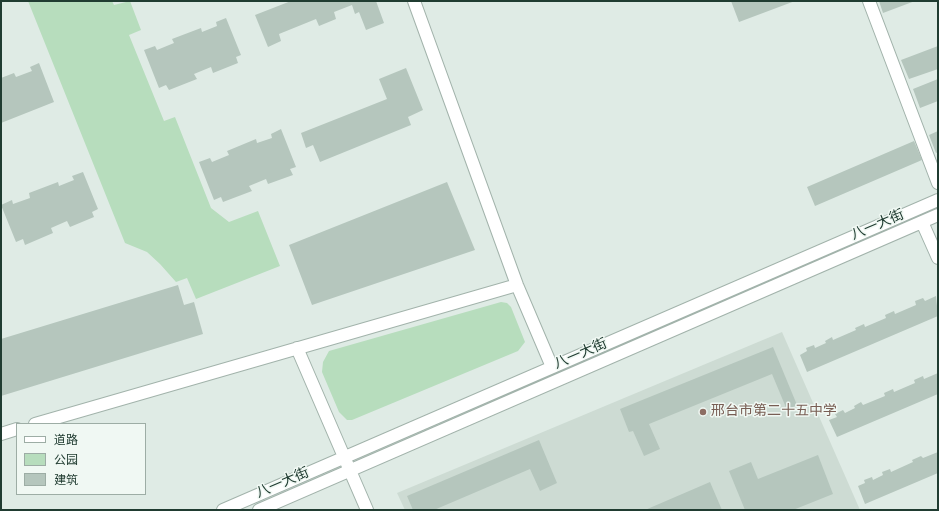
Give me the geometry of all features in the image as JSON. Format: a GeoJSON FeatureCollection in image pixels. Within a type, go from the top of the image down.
{"type":"FeatureCollection","features":[{"type":"Feature","properties":{"kind":"street"},"geometry":{"type":"LineString","coordinates":[[414,1],[517,285],[552,367]]}},
{"type":"Feature","properties":{"kind":"street"},"geometry":{"type":"LineString","coordinates":[[869,1],[938,183]]}},
{"type":"Feature","properties":{"kind":"street","name":"八一大街"},"geometry":{"type":"LineString","coordinates":[[223,510],[938,200]]}},
{"type":"Feature","properties":{"kind":"street","name":"八一大街"},"geometry":{"type":"LineString","coordinates":[[259,510],[938,215]]}},
{"type":"Feature","properties":{"kind":"street"},"geometry":{"type":"LineString","coordinates":[[922,222],[938,258]]}},
{"type":"Feature","properties":{"kind":"street"},"geometry":{"type":"LineString","coordinates":[[38,423],[517,285]]}},
{"type":"Feature","properties":{"kind":"street"},"geometry":{"type":"LineString","coordinates":[[298,348],[367,510]]}},
{"type":"Feature","properties":{"kind":"street"},"geometry":{"type":"LineString","coordinates":[[1,434],[16,429]]}},
{"type":"Feature","properties":{"kind":"shaded area","name":"邢台市第二十五中学"},"geometry":{"type":"Polygon","coordinates":[[[782,332],[860,510],[405,510],[397,493],[782,332]]]}},
{"type":"Feature","properties":{"kind":"green space"},"geometry":{"type":"Polygon","coordinates":[[[28,1],[112,1],[114,5],[130,1],[141,30],[129,35],[164,121],[175,117],[211,208],[229,222],[258,211],[280,266],[196,299],[187,278],[176,282],[147,252],[125,243],[28,1]]]}},
{"type":"Feature","properties":{"kind":"green space"},"geometry":{"type":"Polygon","coordinates":[[[501,302],[507,303],[511,307],[525,342],[518,351],[352,420],[347,420],[339,412],[322,372],[323,362],[329,351],[501,302]]]}},
{"type":"Feature","properties":{"kind":"building"},"geometry":{"type":"Polygon","coordinates":[[[291,1],[376,1],[384,23],[366,30],[359,12],[355,14],[352,5],[334,12],[336,19],[319,26],[316,19],[279,34],[281,41],[268,47],[255,15],[291,1]]]}},
{"type":"Feature","properties":{"kind":"building"},"geometry":{"type":"Polygon","coordinates":[[[731,1],[795,1],[739,22],[731,1]]]}},
{"type":"Feature","properties":{"kind":"building"},"geometry":{"type":"Polygon","coordinates":[[[879,1],[915,1],[883,13],[879,1]]]}},
{"type":"Feature","properties":{"kind":"building"},"geometry":{"type":"Polygon","coordinates":[[[226,18],[241,55],[236,57],[238,63],[213,73],[211,67],[194,74],[197,79],[169,90],[166,85],[159,88],[144,50],[155,46],[157,50],[174,43],[172,39],[201,28],[202,32],[217,26],[216,22],[226,18]]]}},
{"type":"Feature","properties":{"kind":"building"},"geometry":{"type":"Polygon","coordinates":[[[938,46],[938,69],[909,79],[901,60],[938,46]]]}},
{"type":"Feature","properties":{"kind":"building"},"geometry":{"type":"Polygon","coordinates":[[[39,63],[54,102],[1,123],[1,78],[14,73],[16,77],[32,71],[30,67],[39,63]]]}},
{"type":"Feature","properties":{"kind":"building"},"geometry":{"type":"Polygon","coordinates":[[[406,68],[423,110],[408,117],[411,125],[320,162],[313,145],[306,148],[301,133],[387,99],[379,79],[406,68]]]}},
{"type":"Feature","properties":{"kind":"building"},"geometry":{"type":"Polygon","coordinates":[[[938,79],[938,101],[920,108],[913,89],[938,79]]]}},
{"type":"Feature","properties":{"kind":"building"},"geometry":{"type":"Polygon","coordinates":[[[281,129],[296,167],[290,169],[293,175],[268,184],[266,179],[249,186],[252,191],[223,202],[221,197],[214,200],[199,162],[210,158],[212,162],[229,155],[227,151],[256,139],[257,143],[272,138],[271,134],[281,129]]]}},
{"type":"Feature","properties":{"kind":"building"},"geometry":{"type":"Polygon","coordinates":[[[938,131],[938,152],[936,153],[929,135],[938,131]]]}},
{"type":"Feature","properties":{"kind":"building"},"geometry":{"type":"Polygon","coordinates":[[[914,141],[922,160],[815,206],[807,187],[914,141]]]}},
{"type":"Feature","properties":{"kind":"building"},"geometry":{"type":"Polygon","coordinates":[[[83,172],[98,209],[92,212],[94,217],[70,227],[67,221],[51,228],[53,233],[25,245],[23,239],[16,242],[1,205],[12,200],[13,204],[30,198],[29,193],[58,182],[59,186],[74,180],[72,176],[83,172]]]}},
{"type":"Feature","properties":{"kind":"building"},"geometry":{"type":"Polygon","coordinates":[[[447,182],[475,250],[312,305],[289,245],[447,182]]]}},
{"type":"Feature","properties":{"kind":"building"},"geometry":{"type":"Polygon","coordinates":[[[178,285],[184,305],[194,302],[203,334],[1,396],[1,339],[178,285]]]}},
{"type":"Feature","properties":{"kind":"building"},"geometry":{"type":"Polygon","coordinates":[[[936,296],[938,316],[807,372],[800,355],[807,351],[806,348],[814,345],[815,348],[826,343],[825,341],[832,337],[833,340],[856,330],[855,328],[864,324],[865,327],[886,318],[885,315],[894,311],[895,314],[916,305],[915,301],[923,298],[925,301],[936,296]]]}},
{"type":"Feature","properties":{"kind":"building"},"geometry":{"type":"Polygon","coordinates":[[[773,347],[797,405],[787,410],[772,374],[649,424],[660,449],[644,456],[633,431],[629,432],[620,409],[773,347]]]}},
{"type":"Feature","properties":{"kind":"building"},"geometry":{"type":"Polygon","coordinates":[[[938,373],[938,394],[837,437],[829,420],[837,417],[835,414],[843,410],[845,413],[855,408],[854,406],[861,402],[863,405],[885,396],[884,393],[893,389],[894,392],[915,383],[914,380],[923,376],[924,379],[938,373]]]}},
{"type":"Feature","properties":{"kind":"building"},"geometry":{"type":"Polygon","coordinates":[[[539,440],[557,483],[540,491],[530,469],[434,510],[413,510],[407,496],[539,440]]]}},
{"type":"Feature","properties":{"kind":"building"},"geometry":{"type":"Polygon","coordinates":[[[938,452],[938,473],[865,504],[858,486],[865,483],[864,480],[872,477],[873,480],[883,475],[882,472],[890,469],[891,472],[913,462],[912,460],[921,456],[923,458],[938,452]]]}},
{"type":"Feature","properties":{"kind":"building"},"geometry":{"type":"Polygon","coordinates":[[[818,455],[833,494],[793,510],[745,510],[729,471],[751,462],[758,479],[818,455]]]}},
{"type":"Feature","properties":{"kind":"building"},"geometry":{"type":"Polygon","coordinates":[[[710,482],[722,510],[645,510],[710,482]]]}},
{"type":"Feature","properties":{"kind":"place","name":"邢台市第二十五中学"},"geometry":{"type":"Point","coordinates":[703,412]}}]}
